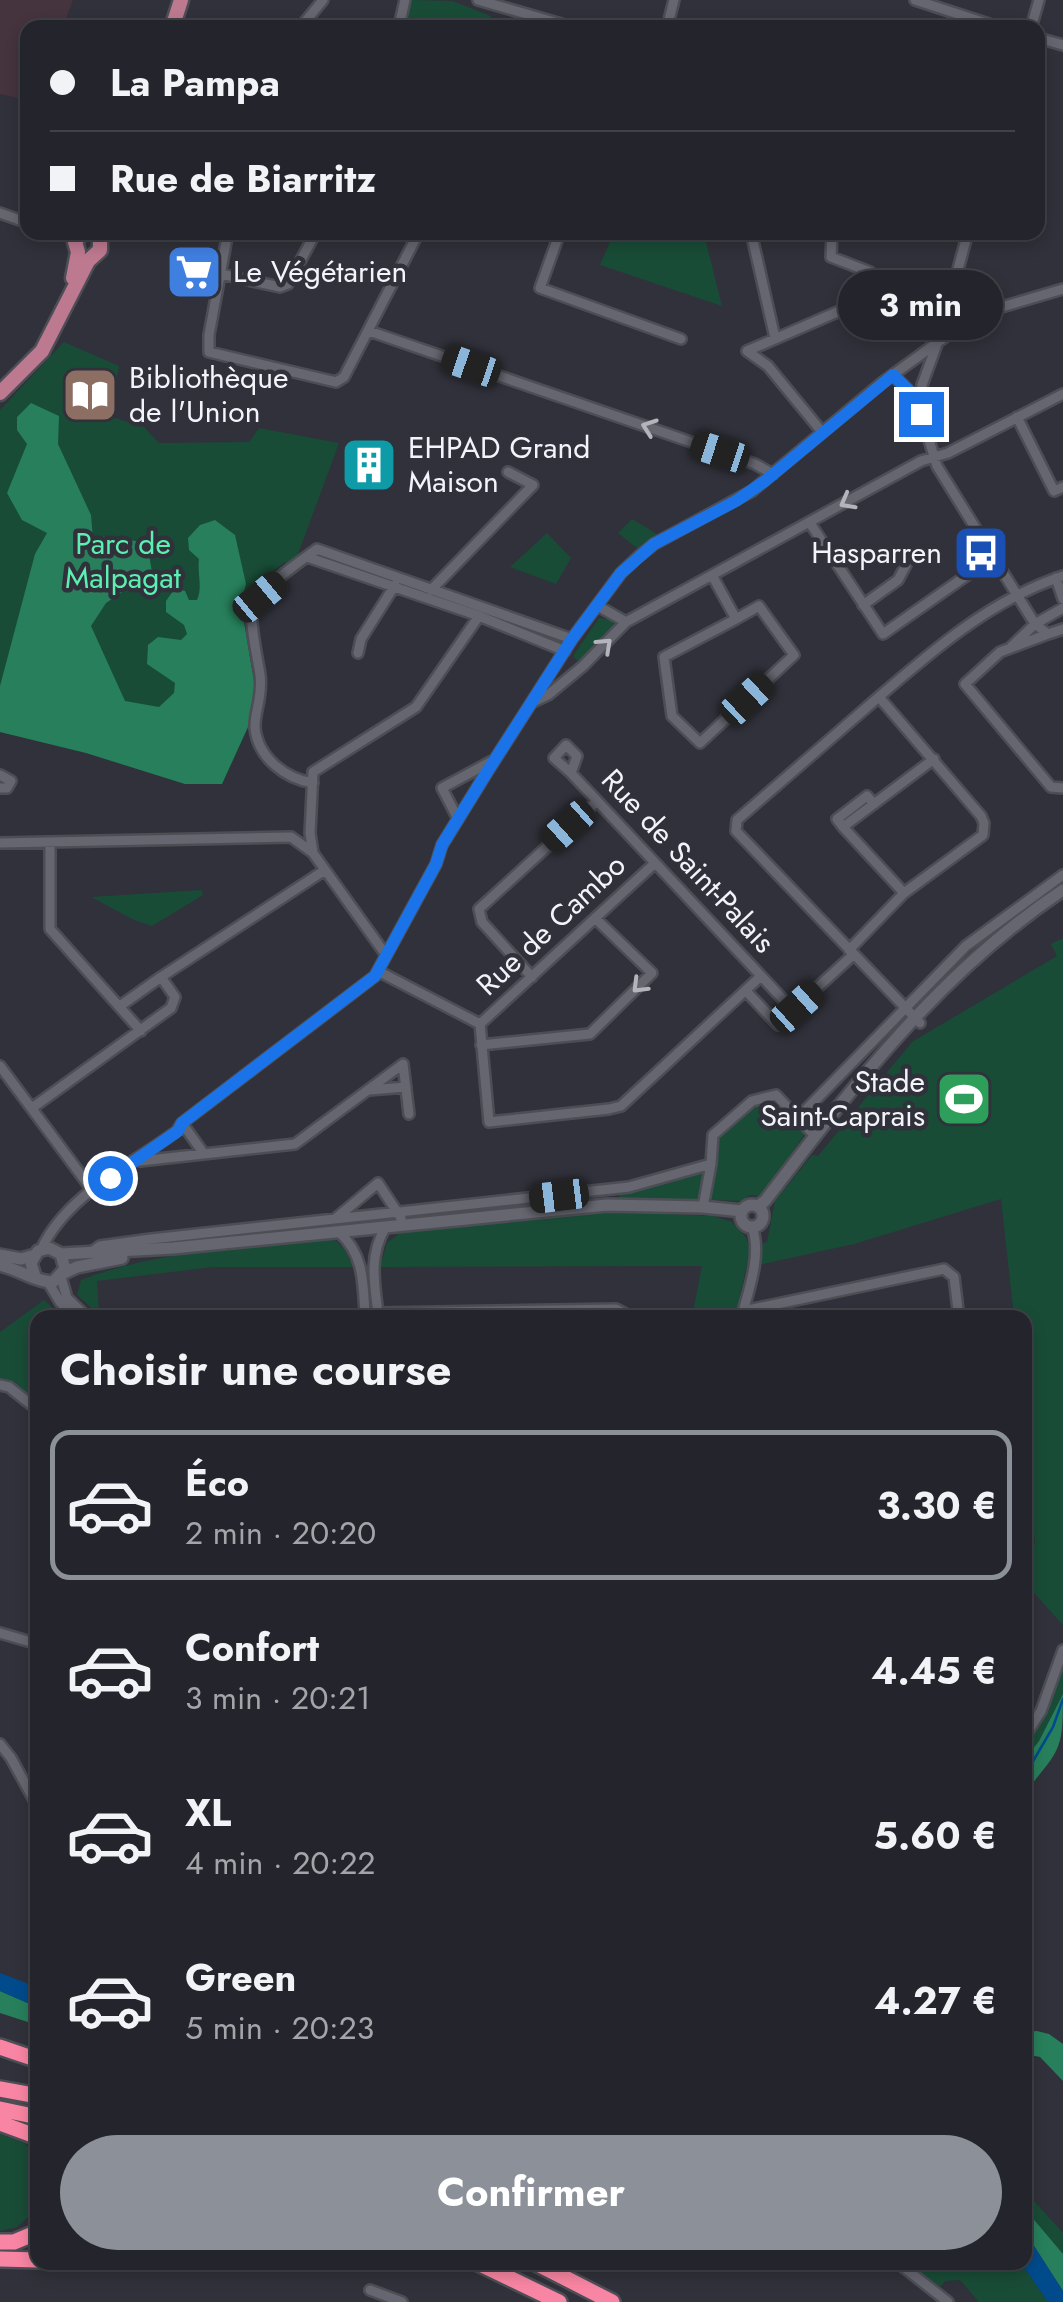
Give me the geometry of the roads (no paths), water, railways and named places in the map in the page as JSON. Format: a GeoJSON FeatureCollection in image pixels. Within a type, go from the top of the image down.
{"type":"FeatureCollection","features":[{"type":"Feature","properties":{"kind":"highway"},"geometry":{"type":"LineString","coordinates":[[0,2047],[30,2057]]}},
{"type":"Feature","properties":{"kind":"highway"},"geometry":{"type":"LineString","coordinates":[[0,2089],[30,2095]]}},
{"type":"Feature","properties":{"kind":"highway"},"geometry":{"type":"LineString","coordinates":[[0,2108],[30,2114]]}},
{"type":"Feature","properties":{"kind":"highway"},"geometry":{"type":"LineString","coordinates":[[0,2122],[30,2134]]}},
{"type":"Feature","properties":{"kind":"highway"},"geometry":{"type":"LineString","coordinates":[[0,2242],[14,2242],[30,2235]]}},
{"type":"Feature","properties":{"kind":"highway"},"geometry":{"type":"LineString","coordinates":[[0,2259],[30,2260]]}},
{"type":"Feature","properties":{"kind":"highway"},"geometry":{"type":"LineString","coordinates":[[493,2270],[559,2302]]}},
{"type":"Feature","properties":{"kind":"highway"},"geometry":{"type":"LineString","coordinates":[[550,2270],[612,2302]]}},
{"type":"Feature","properties":{"kind":"main road"},"geometry":{"type":"LineString","coordinates":[[0,393],[42,350],[67,304],[82,252],[77,240]]}},
{"type":"Feature","properties":{"kind":"main road"},"geometry":{"type":"LineString","coordinates":[[82,252],[100,250],[98,240]]}},
{"type":"Feature","properties":{"kind":"street"},"geometry":{"type":"LineString","coordinates":[[307,20],[323,0]]}},
{"type":"Feature","properties":{"kind":"street"},"geometry":{"type":"LineString","coordinates":[[478,0],[547,20]]}},
{"type":"Feature","properties":{"kind":"street"},"geometry":{"type":"LineString","coordinates":[[915,0],[976,20]]}},
{"type":"Feature","properties":{"kind":"street"},"geometry":{"type":"LineString","coordinates":[[67,240],[82,252]]}},
{"type":"Feature","properties":{"kind":"street"},"geometry":{"type":"LineString","coordinates":[[227,240],[207,346],[213,355],[336,382],[344,376],[415,240]]}},
{"type":"Feature","properties":{"kind":"street"},"geometry":{"type":"LineString","coordinates":[[221,274],[280,287],[288,284],[312,240]]}},
{"type":"Feature","properties":{"kind":"street"},"geometry":{"type":"LineString","coordinates":[[557,240],[540,288],[681,339]]}},
{"type":"Feature","properties":{"kind":"street"},"geometry":{"type":"LineString","coordinates":[[754,240],[775,338]]}},
{"type":"Feature","properties":{"kind":"street"},"geometry":{"type":"LineString","coordinates":[[822,432],[768,366],[747,351],[858,303],[870,272],[831,257],[832,240]]}},
{"type":"Feature","properties":{"kind":"street"},"geometry":{"type":"LineString","coordinates":[[966,240],[920,397],[921,414],[933,457],[1015,594],[1035,624],[1048,634]]}},
{"type":"Feature","properties":{"kind":"street"},"geometry":{"type":"LineString","coordinates":[[35,1276],[31,1268],[55,1223],[345,1001],[378,971],[458,819],[572,639],[621,573],[654,544],[736,501],[893,375],[970,321],[995,309],[1063,289]]}},
{"type":"Feature","properties":{"kind":"street"},"geometry":{"type":"LineString","coordinates":[[369,331],[755,464],[773,474]]}},
{"type":"Feature","properties":{"kind":"street"},"geometry":{"type":"LineString","coordinates":[[893,375],[920,397]]}},
{"type":"Feature","properties":{"kind":"street"},"geometry":{"type":"LineString","coordinates":[[533,702],[548,695],[626,622],[933,457],[1063,394]]}},
{"type":"Feature","properties":{"kind":"street"},"geometry":{"type":"LineString","coordinates":[[1016,417],[1054,491],[1063,488]]}},
{"type":"Feature","properties":{"kind":"street"},"geometry":{"type":"LineString","coordinates":[[431,590],[533,485],[508,472]]}},
{"type":"Feature","properties":{"kind":"street"},"geometry":{"type":"LineString","coordinates":[[810,523],[883,634],[993,557]]}},
{"type":"Feature","properties":{"kind":"street"},"geometry":{"type":"LineString","coordinates":[[313,783],[281,771],[254,726],[262,696],[253,604],[317,549],[564,653],[580,667]]}},
{"type":"Feature","properties":{"kind":"street"},"geometry":{"type":"LineString","coordinates":[[306,557],[431,590],[572,639]]}},
{"type":"Feature","properties":{"kind":"street"},"geometry":{"type":"LineString","coordinates":[[863,605],[898,580],[906,565]]}},
{"type":"Feature","properties":{"kind":"street"},"geometry":{"type":"LineString","coordinates":[[712,575],[736,619]]}},
{"type":"Feature","properties":{"kind":"street"},"geometry":{"type":"LineString","coordinates":[[913,1017],[736,831],[738,820],[880,696],[965,628],[1015,594],[1060,577],[1063,599]]}},
{"type":"Feature","properties":{"kind":"street"},"geometry":{"type":"LineString","coordinates":[[358,653],[361,639],[396,583]]}},
{"type":"Feature","properties":{"kind":"street"},"geometry":{"type":"LineString","coordinates":[[598,606],[626,622]]}},
{"type":"Feature","properties":{"kind":"street"},"geometry":{"type":"LineString","coordinates":[[759,606],[794,655],[700,743],[672,716],[664,657],[736,619],[759,606]]}},
{"type":"Feature","properties":{"kind":"street"},"geometry":{"type":"LineString","coordinates":[[1011,647],[1035,624],[1063,608]]}},
{"type":"Feature","properties":{"kind":"street"},"geometry":{"type":"LineString","coordinates":[[386,956],[314,853],[310,842],[313,772],[416,707],[479,616]]}},
{"type":"Feature","properties":{"kind":"street"},"geometry":{"type":"LineString","coordinates":[[1063,629],[1000,652],[966,684],[1052,787],[1063,788]]}},
{"type":"Feature","properties":{"kind":"street"},"geometry":{"type":"LineString","coordinates":[[746,991],[778,1025],[852,952],[904,893],[982,835],[980,816],[880,696]]}},
{"type":"Feature","properties":{"kind":"street"},"geometry":{"type":"LineString","coordinates":[[458,819],[442,788],[497,758]]}},
{"type":"Feature","properties":{"kind":"street"},"geometry":{"type":"LineString","coordinates":[[904,893],[843,828],[934,759]]}},
{"type":"Feature","properties":{"kind":"street","name":"Rue de Saint-Palais"},"geometry":{"type":"LineString","coordinates":[[571,773],[793,1010]]}},
{"type":"Feature","properties":{"kind":"street"},"geometry":{"type":"LineString","coordinates":[[0,775],[12,781],[7,788],[0,788]]}},
{"type":"Feature","properties":{"kind":"street"},"geometry":{"type":"LineString","coordinates":[[532,977],[482,922],[479,909],[597,801]]}},
{"type":"Feature","properties":{"kind":"street"},"geometry":{"type":"LineString","coordinates":[[0,843],[291,837],[314,853]]}},
{"type":"Feature","properties":{"kind":"street"},"geometry":{"type":"LineString","coordinates":[[50,842],[50,929],[140,1030]]}},
{"type":"Feature","properties":{"kind":"street","name":"Rue de Cambo"},"geometry":{"type":"LineString","coordinates":[[480,1024],[655,862]]}},
{"type":"Feature","properties":{"kind":"street"},"geometry":{"type":"LineString","coordinates":[[120,1006],[325,870]]}},
{"type":"Feature","properties":{"kind":"street"},"geometry":{"type":"LineString","coordinates":[[742,1212],[748,1205],[758,1206],[765,1201],[966,946],[1063,875]]}},
{"type":"Feature","properties":{"kind":"street"},"geometry":{"type":"LineString","coordinates":[[798,1118],[913,1017],[978,953],[1063,890]]}},
{"type":"Feature","properties":{"kind":"street"},"geometry":{"type":"LineString","coordinates":[[481,1045],[590,1034],[652,973],[595,918]]}},
{"type":"Feature","properties":{"kind":"street"},"geometry":{"type":"LineString","coordinates":[[378,971],[480,1024],[490,1122],[621,1106],[762,976]]}},
{"type":"Feature","properties":{"kind":"street"},"geometry":{"type":"LineString","coordinates":[[32,1108],[174,1002],[175,997],[162,978]]}},
{"type":"Feature","properties":{"kind":"street"},"geometry":{"type":"LineString","coordinates":[[132,1162],[295,1144],[403,1064],[409,1114]]}},
{"type":"Feature","properties":{"kind":"street"},"geometry":{"type":"LineString","coordinates":[[0,1066],[93,1191]]}},
{"type":"Feature","properties":{"kind":"street"},"geometry":{"type":"LineString","coordinates":[[368,1090],[406,1087]]}},
{"type":"Feature","properties":{"kind":"street"},"geometry":{"type":"LineString","coordinates":[[704,1207],[714,1135],[752,1101],[776,1096],[815,1136]]}},
{"type":"Feature","properties":{"kind":"street"},"geometry":{"type":"LineString","coordinates":[[182,1123],[204,1154]]}},
{"type":"Feature","properties":{"kind":"street"},"geometry":{"type":"LineString","coordinates":[[48,1282],[78,1267],[148,1247],[173,1248],[336,1226],[385,1228],[401,1220],[629,1187],[711,1164]]}},
{"type":"Feature","properties":{"kind":"street"},"geometry":{"type":"LineString","coordinates":[[336,1226],[378,1183],[401,1220]]}},
{"type":"Feature","properties":{"kind":"street"},"geometry":{"type":"LineString","coordinates":[[0,1255],[21,1259],[38,1252],[89,1254],[336,1226],[607,1206],[704,1207],[742,1212]]}},
{"type":"Feature","properties":{"kind":"street"},"geometry":{"type":"LineString","coordinates":[[742,1212],[744,1224],[760,1224],[764,1217],[758,1206]]}},
{"type":"Feature","properties":{"kind":"street"},"geometry":{"type":"LineString","coordinates":[[55,1223],[59,1252],[66,1265],[62,1275],[66,1298],[79,1310]]}},
{"type":"Feature","properties":{"kind":"street"},"geometry":{"type":"LineString","coordinates":[[336,1226],[362,1265],[366,1310]]}},
{"type":"Feature","properties":{"kind":"street"},"geometry":{"type":"LineString","coordinates":[[743,1310],[756,1252],[752,1227]]}},
{"type":"Feature","properties":{"kind":"street"},"geometry":{"type":"LineString","coordinates":[[378,1310],[372,1265],[385,1228]]}},
{"type":"Feature","properties":{"kind":"street"},"geometry":{"type":"LineString","coordinates":[[0,1266],[48,1282],[70,1310]]}},
{"type":"Feature","properties":{"kind":"street"},"geometry":{"type":"LineString","coordinates":[[760,1310],[944,1270],[952,1273],[959,1310]]}},
{"type":"Feature","properties":{"kind":"street"},"geometry":{"type":"LineString","coordinates":[[0,1385],[9,1387],[30,1404]]}},
{"type":"Feature","properties":{"kind":"street"},"geometry":{"type":"LineString","coordinates":[[0,1633],[30,1642]]}},
{"type":"Feature","properties":{"kind":"street"},"geometry":{"type":"LineString","coordinates":[[1032,1725],[1063,1650]]}},
{"type":"Feature","properties":{"kind":"street"},"geometry":{"type":"LineString","coordinates":[[0,1744],[30,1793]]}},
{"type":"Feature","properties":{"kind":"street"},"geometry":{"type":"LineString","coordinates":[[907,2270],[948,2302]]}},
{"type":"Feature","properties":{"kind":"street"},"geometry":{"type":"LineString","coordinates":[[370,2290],[402,2302]]}},
{"type":"Feature","properties":{"kind":"water"},"geometry":{"type":"Polygon","coordinates":[[[0,1973],[30,1984],[30,2004],[0,1991],[0,1973]]]}},
{"type":"Feature","properties":{"kind":"water"},"geometry":{"type":"Polygon","coordinates":[[[1032,2243],[1063,2291],[1063,2302],[1048,2302],[1026,2270],[1032,2270],[1032,2243]]]}},
{"type":"Feature","properties":{"kind":"waterway"},"geometry":{"type":"LineString","coordinates":[[1032,1763],[1053,1727],[1063,1699]]}},
{"type":"Feature","properties":{"kind":"place","name":"Le Végétarien"},"geometry":{"type":"Point","coordinates":[194,272]}},
{"type":"Feature","properties":{"kind":"place","name":"Bibliothèque de l'Union"},"geometry":{"type":"Point","coordinates":[90,395]}},
{"type":"Feature","properties":{"kind":"place","name":"EHPAD Grand Maison"},"geometry":{"type":"Point","coordinates":[369,465]}},
{"type":"Feature","properties":{"kind":"place","name":"Hasparren"},"geometry":{"type":"Point","coordinates":[981,553]}},
{"type":"Feature","properties":{"kind":"place","name":"Stade Saint-Caprais"},"geometry":{"type":"Point","coordinates":[964,1099]}},
{"type":"Feature","properties":{"kind":"park label","name":"Parc de Malpagat"},"geometry":{"type":"Point","coordinates":[123,561]}}]}
